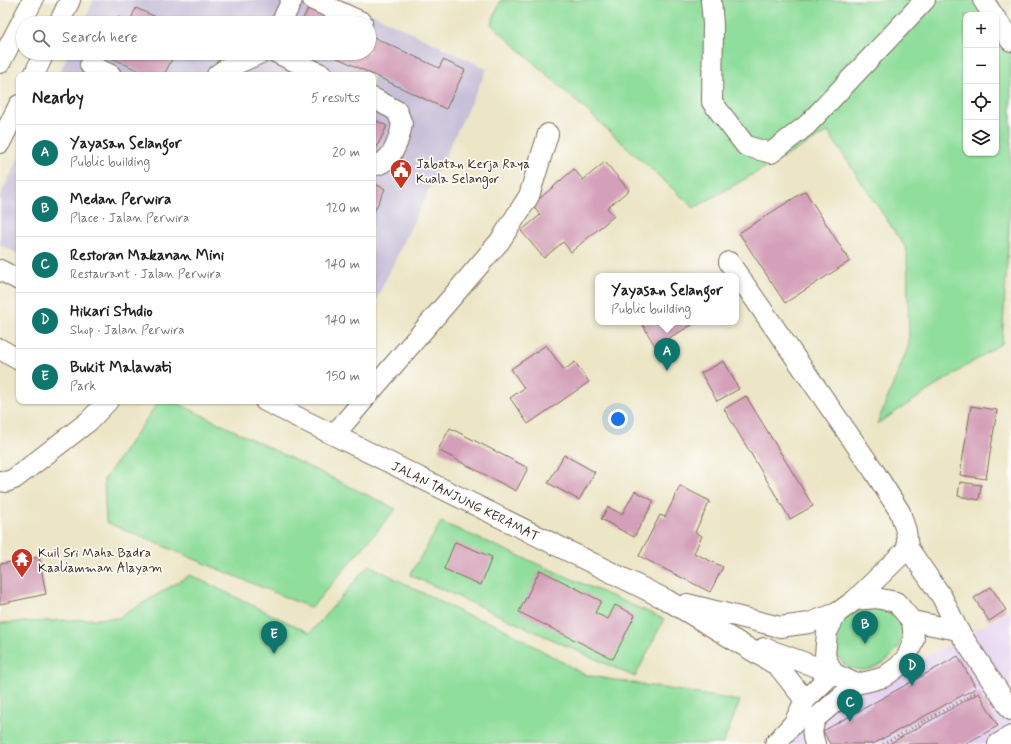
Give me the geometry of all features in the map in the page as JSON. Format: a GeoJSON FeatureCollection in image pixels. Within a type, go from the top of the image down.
{"type":"FeatureCollection","features":[{"type":"Feature","properties":{"kind":"street"},"geometry":{"type":"LineString","coordinates":[[24,16],[32,0]]}},
{"type":"Feature","properties":{"kind":"street"},"geometry":{"type":"LineString","coordinates":[[62,16],[70,0]]}},
{"type":"Feature","properties":{"kind":"street"},"geometry":{"type":"LineString","coordinates":[[284,16],[292,0]]}},
{"type":"Feature","properties":{"kind":"street"},"geometry":{"type":"LineString","coordinates":[[313,0],[349,16]]}},
{"type":"Feature","properties":{"kind":"street"},"geometry":{"type":"LineString","coordinates":[[711,0],[713,24],[712,102],[746,146],[771,153],[807,125],[925,0]]}},
{"type":"Feature","properties":{"kind":"street"},"geometry":{"type":"LineString","coordinates":[[983,0],[991,12]]}},
{"type":"Feature","properties":{"kind":"street"},"geometry":{"type":"LineString","coordinates":[[999,24],[1011,41]]}},
{"type":"Feature","properties":{"kind":"street"},"geometry":{"type":"LineString","coordinates":[[0,62],[16,31]]}},
{"type":"Feature","properties":{"kind":"street"},"geometry":{"type":"LineString","coordinates":[[35,72],[41,60]]}},
{"type":"Feature","properties":{"kind":"street"},"geometry":{"type":"LineString","coordinates":[[221,72],[245,60]]}},
{"type":"Feature","properties":{"kind":"street"},"geometry":{"type":"LineString","coordinates":[[292,60],[317,72]]}},
{"type":"Feature","properties":{"kind":"street"},"geometry":{"type":"LineString","coordinates":[[90,65],[105,72]]}},
{"type":"Feature","properties":{"kind":"street"},"geometry":{"type":"LineString","coordinates":[[376,100],[397,111],[402,124],[398,139],[387,160],[376,165]]}},
{"type":"Feature","properties":{"kind":"street"},"geometry":{"type":"LineString","coordinates":[[0,143],[16,111]]}},
{"type":"Feature","properties":{"kind":"street"},"geometry":{"type":"LineString","coordinates":[[376,386],[500,241],[530,196],[548,134]]}},
{"type":"Feature","properties":{"kind":"street"},"geometry":{"type":"LineString","coordinates":[[730,262],[738,273]]}},
{"type":"Feature","properties":{"kind":"street"},"geometry":{"type":"LineString","coordinates":[[0,270],[16,278]]}},
{"type":"Feature","properties":{"kind":"street"},"geometry":{"type":"LineString","coordinates":[[739,275],[874,471],[900,512],[906,530],[908,548],[942,597],[958,630],[1011,710]]}},
{"type":"Feature","properties":{"kind":"street"},"geometry":{"type":"LineString","coordinates":[[0,349],[16,358]]}},
{"type":"Feature","properties":{"kind":"street"},"geometry":{"type":"LineString","coordinates":[[89,421],[93,416],[94,409],[92,404]]}},
{"type":"Feature","properties":{"kind":"street"},"geometry":{"type":"LineString","coordinates":[[0,481],[14,479],[89,421],[105,404]]}},
{"type":"Feature","properties":{"kind":"street","name":"JALAN TANJUNG KERAMAT"},"geometry":{"type":"LineString","coordinates":[[271,404],[667,600]]}},
{"type":"Feature","properties":{"kind":"street"},"geometry":{"type":"LineString","coordinates":[[334,435],[360,404]]}},
{"type":"Feature","properties":{"kind":"street"},"geometry":{"type":"LineString","coordinates":[[667,600],[780,627],[809,622],[837,614],[855,600],[908,548]]}},
{"type":"Feature","properties":{"kind":"street"},"geometry":{"type":"LineString","coordinates":[[816,744],[812,737],[812,726],[816,718],[856,684],[884,677],[899,666],[907,657],[914,639],[912,621],[896,602],[876,598],[855,600]]}},
{"type":"Feature","properties":{"kind":"street"},"geometry":{"type":"LineString","coordinates":[[667,600],[778,666],[805,700]]}},
{"type":"Feature","properties":{"kind":"street"},"geometry":{"type":"LineString","coordinates":[[833,673],[825,656],[827,632],[837,614]]}},
{"type":"Feature","properties":{"kind":"street"},"geometry":{"type":"LineString","coordinates":[[912,621],[958,630]]}},
{"type":"Feature","properties":{"kind":"street"},"geometry":{"type":"LineString","coordinates":[[722,632],[833,673],[856,684]]}},
{"type":"Feature","properties":{"kind":"street"},"geometry":{"type":"LineString","coordinates":[[775,744],[794,723],[805,700],[833,673]]}},
{"type":"Feature","properties":{"kind":"street"},"geometry":{"type":"LineString","coordinates":[[998,744],[1011,736]]}},
{"type":"Feature","properties":{"kind":"path"},"geometry":{"type":"LineString","coordinates":[[883,744],[993,683]]}},
{"type":"Feature","properties":{"kind":"shaded area","name":"Jabatan Kerja Raya Kuala Selangor"},"geometry":{"type":"Polygon","coordinates":[[[94,0],[343,0],[487,69],[376,300],[376,72],[60,72],[66,60],[376,60],[376,16],[86,16],[94,0]]]}},
{"type":"Feature","properties":{"kind":"shaded area"},"geometry":{"type":"Polygon","coordinates":[[[16,163],[16,253],[0,245],[0,197],[16,163]]]}},
{"type":"Feature","properties":{"kind":"shaded area"},"geometry":{"type":"Polygon","coordinates":[[[1011,611],[1011,744],[764,744],[1011,611]]]}},
{"type":"Feature","properties":{"kind":"green space"},"geometry":{"type":"Polygon","coordinates":[[[501,0],[996,0],[1011,22],[1011,195],[1002,343],[877,424],[909,345],[907,250],[828,132],[694,208],[491,24],[501,0]]]}},
{"type":"Feature","properties":{"kind":"green space"},"geometry":{"type":"Polygon","coordinates":[[[157,404],[179,404],[396,509],[311,608],[106,522],[104,480],[157,404]]]}},
{"type":"Feature","properties":{"kind":"green space"},"geometry":{"type":"Polygon","coordinates":[[[441,522],[664,619],[635,677],[410,575],[441,522]]]}},
{"type":"Feature","properties":{"kind":"green space"},"geometry":{"type":"Polygon","coordinates":[[[369,565],[466,615],[497,625],[585,675],[740,701],[723,744],[0,744],[0,623],[118,618],[190,575],[310,633],[369,565]]]}},
{"type":"Feature","properties":{"kind":"green space"},"geometry":{"type":"Polygon","coordinates":[[[873,608],[893,615],[902,626],[902,639],[895,652],[884,662],[870,669],[855,669],[842,662],[835,652],[834,643],[838,625],[846,618],[854,614],[873,608]]]}},
{"type":"Feature","properties":{"kind":"building"},"geometry":{"type":"Polygon","coordinates":[[[309,7],[328,16],[304,16],[309,7]]]}},
{"type":"Feature","properties":{"kind":"building"},"geometry":{"type":"Polygon","coordinates":[[[136,8],[154,16],[132,16],[136,8]]]}},
{"type":"Feature","properties":{"kind":"building"},"geometry":{"type":"Polygon","coordinates":[[[376,38],[439,68],[443,60],[465,70],[446,109],[376,76],[376,72],[367,72],[342,60],[376,60],[376,38]]]}},
{"type":"Feature","properties":{"kind":"building"},"geometry":{"type":"Polygon","coordinates":[[[116,60],[172,60],[166,72],[142,72],[116,60]]]}},
{"type":"Feature","properties":{"kind":"building"},"geometry":{"type":"Polygon","coordinates":[[[376,120],[387,126],[376,149],[376,120]]]}},
{"type":"Feature","properties":{"kind":"building"},"geometry":{"type":"Polygon","coordinates":[[[605,162],[629,190],[607,208],[614,216],[571,252],[563,242],[544,258],[521,231],[540,215],[532,205],[574,169],[583,180],[605,162]]]}},
{"type":"Feature","properties":{"kind":"building"},"geometry":{"type":"Polygon","coordinates":[[[376,184],[385,189],[376,208],[376,184]]]}},
{"type":"Feature","properties":{"kind":"building"},"geometry":{"type":"Polygon","coordinates":[[[805,191],[850,261],[785,303],[739,233],[805,191]]]}},
{"type":"Feature","properties":{"kind":"building"},"geometry":{"type":"Polygon","coordinates":[[[643,325],[692,325],[655,346],[643,325]]]}},
{"type":"Feature","properties":{"kind":"building"},"geometry":{"type":"Polygon","coordinates":[[[546,345],[564,370],[575,362],[589,382],[528,424],[510,398],[524,388],[511,369],[546,345]]]}},
{"type":"Feature","properties":{"kind":"building"},"geometry":{"type":"Polygon","coordinates":[[[724,361],[739,389],[717,401],[701,373],[724,361]]]}},
{"type":"Feature","properties":{"kind":"building"},"geometry":{"type":"Polygon","coordinates":[[[746,396],[813,506],[790,519],[724,409],[746,396]]]}},
{"type":"Feature","properties":{"kind":"building"},"geometry":{"type":"Polygon","coordinates":[[[971,406],[997,410],[986,479],[960,475],[971,406]]]}},
{"type":"Feature","properties":{"kind":"building"},"geometry":{"type":"Polygon","coordinates":[[[450,428],[528,468],[516,491],[438,450],[450,428]]]}},
{"type":"Feature","properties":{"kind":"building"},"geometry":{"type":"Polygon","coordinates":[[[564,455],[595,472],[579,500],[548,483],[564,455]]]}},
{"type":"Feature","properties":{"kind":"building"},"geometry":{"type":"Polygon","coordinates":[[[960,482],[981,485],[979,500],[958,496],[960,482]]]}},
{"type":"Feature","properties":{"kind":"building"},"geometry":{"type":"Polygon","coordinates":[[[680,486],[710,501],[695,532],[702,536],[694,553],[723,567],[710,592],[639,556],[660,515],[665,517],[680,486]]]}},
{"type":"Feature","properties":{"kind":"building"},"geometry":{"type":"Polygon","coordinates":[[[635,491],[654,501],[634,537],[601,519],[608,507],[622,514],[635,491]]]}},
{"type":"Feature","properties":{"kind":"building"},"geometry":{"type":"Polygon","coordinates":[[[455,542],[492,557],[481,585],[444,569],[455,542]]]}},
{"type":"Feature","properties":{"kind":"building","name":"Kuil Sri Maha Badra Kaaliamman Alayam"},"geometry":{"type":"Polygon","coordinates":[[[39,557],[46,594],[0,604],[0,564],[39,557]]]}},
{"type":"Feature","properties":{"kind":"building"},"geometry":{"type":"Polygon","coordinates":[[[540,570],[601,601],[595,613],[608,619],[615,605],[635,615],[613,659],[519,612],[540,570]]]}},
{"type":"Feature","properties":{"kind":"building"},"geometry":{"type":"Polygon","coordinates":[[[991,587],[1006,610],[989,621],[974,598],[991,587]]]}},
{"type":"Feature","properties":{"kind":"building"},"geometry":{"type":"Polygon","coordinates":[[[958,656],[976,688],[873,744],[830,744],[823,731],[958,656]]]}},
{"type":"Feature","properties":{"kind":"building"},"geometry":{"type":"Polygon","coordinates":[[[979,693],[998,726],[965,744],[889,744],[979,693]]]}},
{"type":"Feature","properties":{"kind":"place","name":"Jabatan Kerja Raya Kuala Selangor"},"geometry":{"type":"Point","coordinates":[401,190]}},
{"type":"Feature","properties":{"kind":"place","name":"Yayasan Selangor"},"geometry":{"type":"Point","coordinates":[667,371]}},
{"type":"Feature","properties":{"kind":"place","name":"Kuil Sri Maha Badra Kaaliamman Alayam"},"geometry":{"type":"Point","coordinates":[22,578]}},
{"type":"Feature","properties":{"kind":"place","name":"Medan Perwira"},"geometry":{"type":"Point","coordinates":[865,644]}},
{"type":"Feature","properties":{"kind":"place","name":"Bukit Malawati"},"geometry":{"type":"Point","coordinates":[274,654]}},
{"type":"Feature","properties":{"kind":"place","name":"Hikari Studio"},"geometry":{"type":"Point","coordinates":[912,686]}},
{"type":"Feature","properties":{"kind":"place","name":"Restoran Makanan Mini"},"geometry":{"type":"Point","coordinates":[850,722]}}]}
